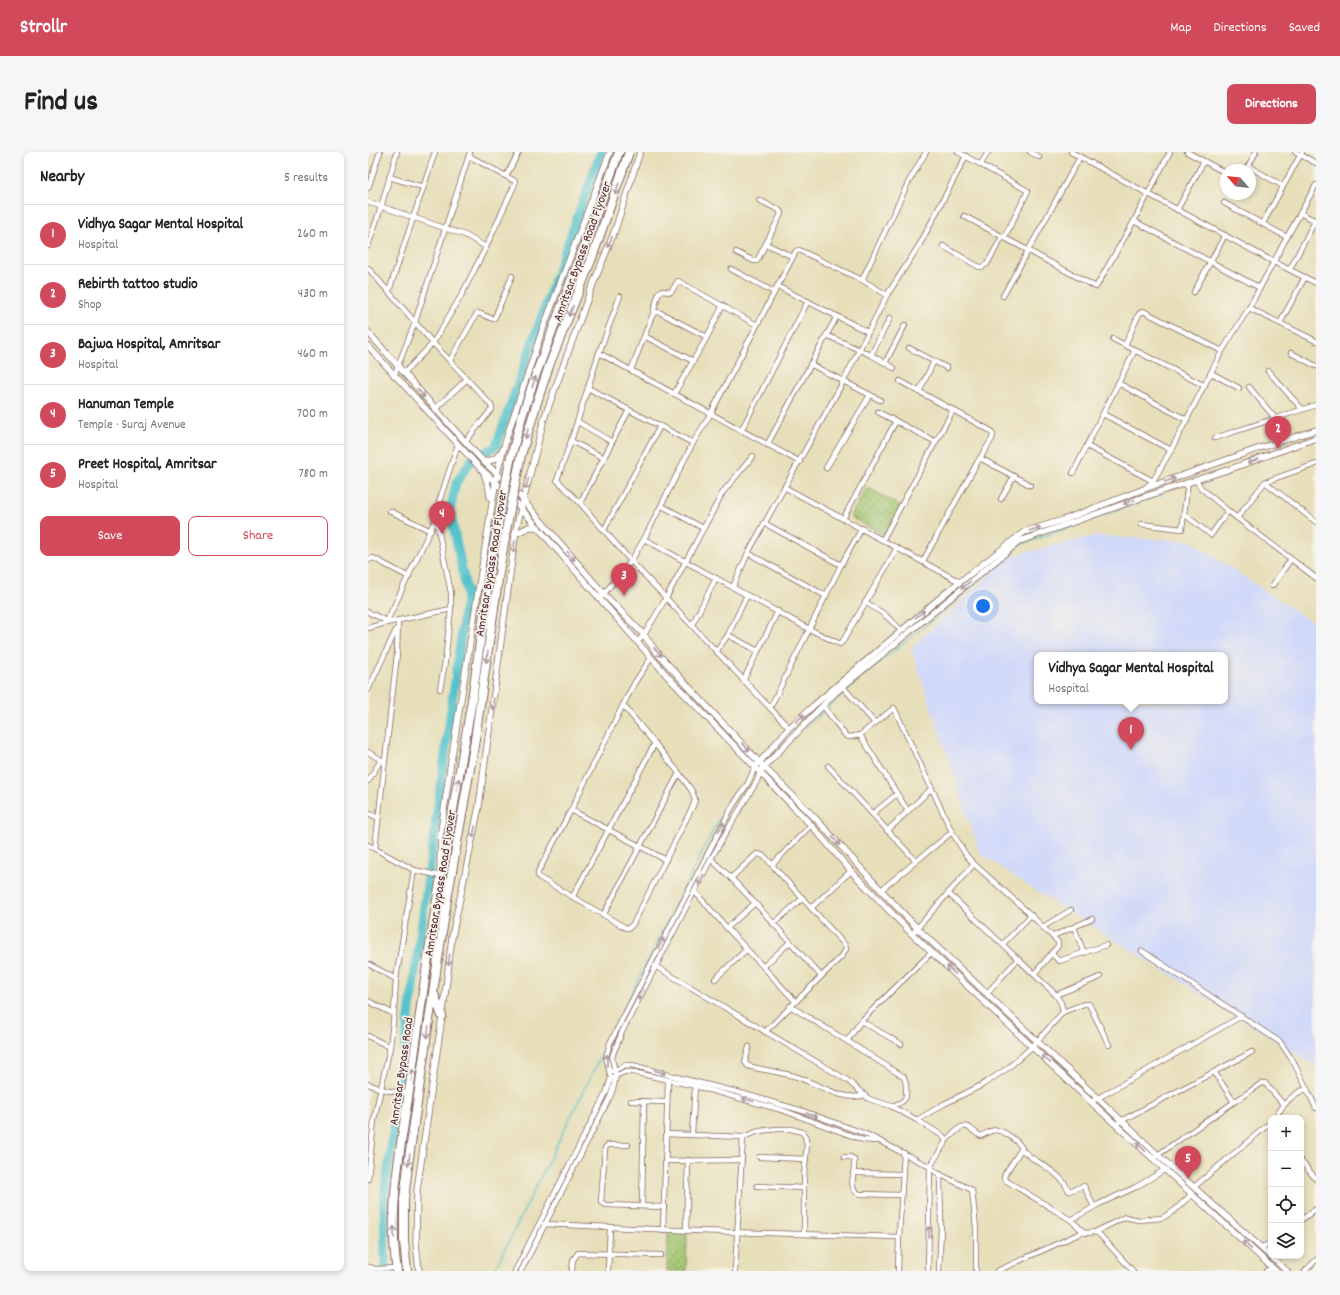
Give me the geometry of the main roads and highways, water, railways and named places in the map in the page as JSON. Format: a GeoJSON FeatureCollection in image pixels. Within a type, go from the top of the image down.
{"type":"FeatureCollection","features":[{"type":"Feature","properties":{"kind":"highway","name":"Amritsar Bypass Road Flyover"},"geometry":{"type":"LineString","coordinates":[[441,876],[472,700],[492,555],[510,461],[522,416],[536,374],[619,152]]}},
{"type":"Feature","properties":{"kind":"highway","name":"Amritsar Bypass Road Flyover"},"geometry":{"type":"LineString","coordinates":[[433,993],[448,894],[476,738],[501,559],[521,455],[547,372],[602,232],[629,152]]}},
{"type":"Feature","properties":{"kind":"highway","name":"Amritsar Bypass Road"},"geometry":{"type":"LineString","coordinates":[[394,1269],[394,1204],[399,1159],[441,876]]}},
{"type":"Feature","properties":{"kind":"highway","name":"Amritsar Bypass Road"},"geometry":{"type":"LineString","coordinates":[[407,1271],[404,1200],[433,993]]}},
{"type":"Feature","properties":{"kind":"highway"},"geometry":{"type":"LineString","coordinates":[[433,993],[442,1016]]}},
{"type":"Feature","properties":{"kind":"waterway"},"geometry":{"type":"LineString","coordinates":[[386,1271],[384,1199],[467,593],[450,511],[456,483],[471,461],[496,446],[601,152]]}},
{"type":"Feature","properties":{"kind":"waterway"},"geometry":{"type":"LineString","coordinates":[[1019,545],[1162,494]]}},
{"type":"Feature","properties":{"kind":"waterway"},"geometry":{"type":"LineString","coordinates":[[806,727],[870,670],[944,611],[1014,549]]}},
{"type":"Feature","properties":{"kind":"waterway"},"geometry":{"type":"LineString","coordinates":[[494,1271],[708,840],[732,796],[746,783]]}},
{"type":"Feature","properties":{"kind":"place","name":"Rebirth tattoo studio"},"geometry":{"type":"Point","coordinates":[1278,449]}},
{"type":"Feature","properties":{"kind":"place","name":"Hanuman Temple"},"geometry":{"type":"Point","coordinates":[442,534]}},
{"type":"Feature","properties":{"kind":"place","name":"Bajwa Hospital, Amritsar"},"geometry":{"type":"Point","coordinates":[624,596]}},
{"type":"Feature","properties":{"kind":"place","name":"Vidhya Sagar Mental Hospital"},"geometry":{"type":"Point","coordinates":[1131,750]}},
{"type":"Feature","properties":{"kind":"place","name":"Preet Hospital, Amritsar"},"geometry":{"type":"Point","coordinates":[1188,1179]}}]}
